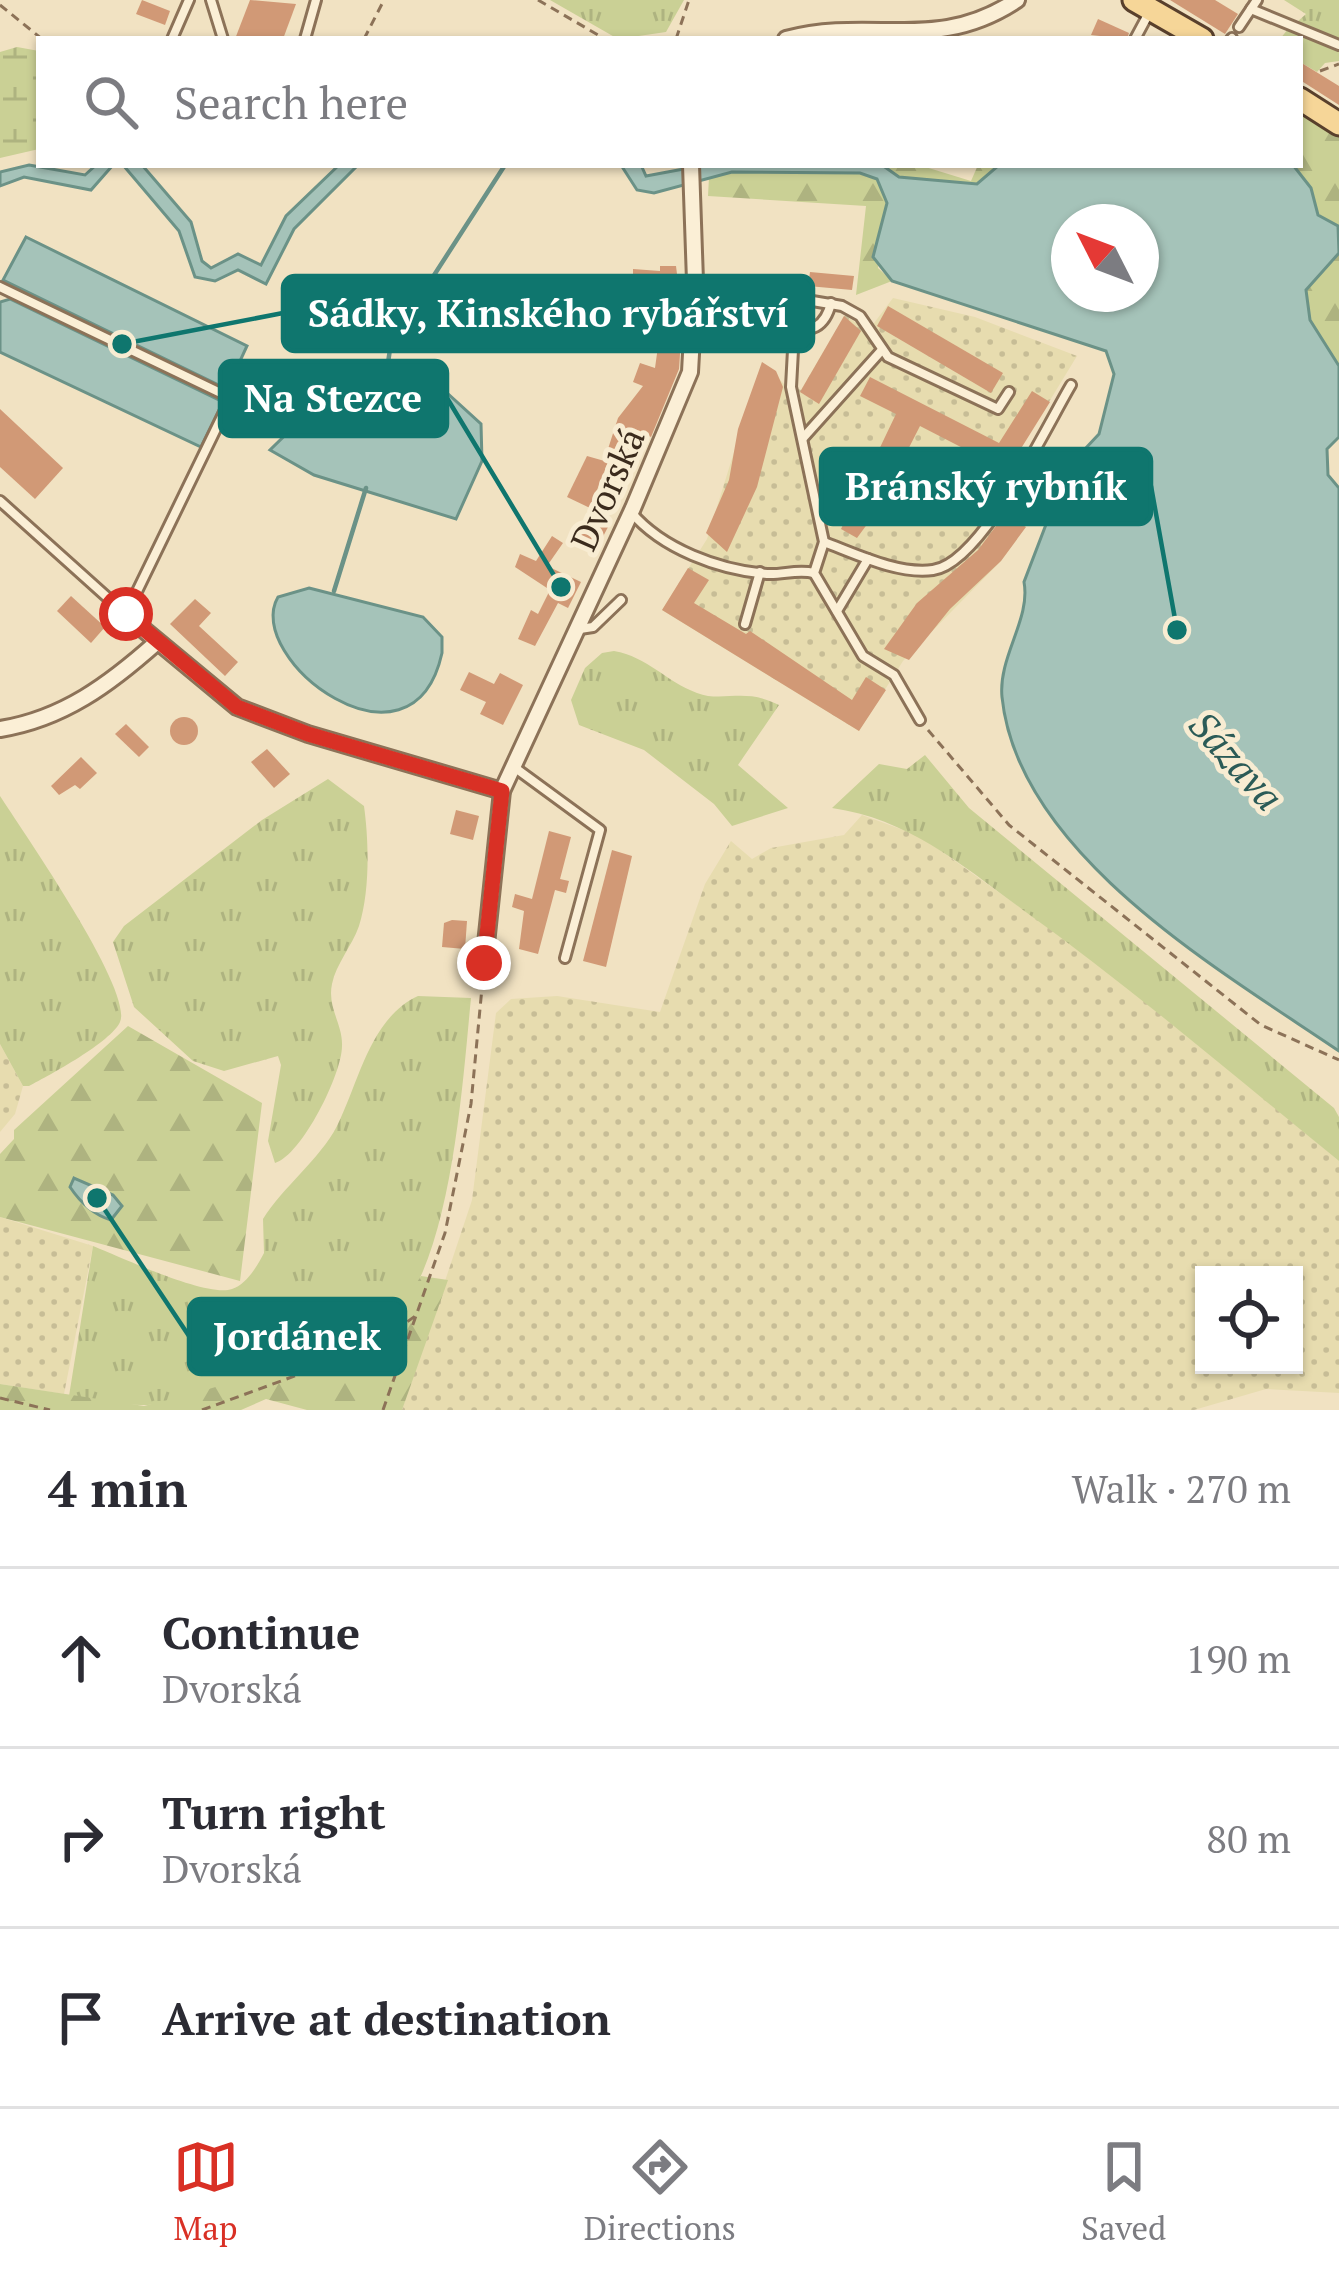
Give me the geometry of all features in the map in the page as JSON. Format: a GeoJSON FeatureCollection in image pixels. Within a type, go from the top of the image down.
{"type":"FeatureCollection","features":[{"type":"Feature","properties":{"kind":"main road"},"geometry":{"type":"LineString","coordinates":[[1143,5],[1197,36]]}},
{"type":"Feature","properties":{"kind":"main road"},"geometry":{"type":"LineString","coordinates":[[1303,101],[1339,124]]}},
{"type":"Feature","properties":{"kind":"street"},"geometry":{"type":"LineString","coordinates":[[809,36],[860,29],[949,32],[1017,0]]}},
{"type":"Feature","properties":{"kind":"street","name":"Dvorská"},"geometry":{"type":"LineString","coordinates":[[484,963],[502,791],[631,512],[689,372],[695,281],[691,168]]}},
{"type":"Feature","properties":{"kind":"street"},"geometry":{"type":"LineString","coordinates":[[132,619],[237,707],[308,734],[502,791]]}},
{"type":"Feature","properties":{"kind":"street"},"geometry":{"type":"LineString","coordinates":[[0,729],[32,724],[107,687],[157,642]]}},
{"type":"Feature","properties":{"kind":"lane"},"geometry":{"type":"LineString","coordinates":[[173,36],[189,0]]}},
{"type":"Feature","properties":{"kind":"lane"},"geometry":{"type":"LineString","coordinates":[[211,0],[222,36]]}},
{"type":"Feature","properties":{"kind":"lane"},"geometry":{"type":"LineString","coordinates":[[306,36],[316,0]]}},
{"type":"Feature","properties":{"kind":"lane"},"geometry":{"type":"LineString","coordinates":[[1239,27],[1254,4],[1339,45]]}},
{"type":"Feature","properties":{"kind":"lane"},"geometry":{"type":"LineString","coordinates":[[1137,36],[1143,5]]}},
{"type":"Feature","properties":{"kind":"lane"},"geometry":{"type":"LineString","coordinates":[[695,281],[757,299],[784,318],[794,350],[791,387],[824,542],[814,573],[863,656],[894,675],[920,720]]}},
{"type":"Feature","properties":{"kind":"lane"},"geometry":{"type":"LineString","coordinates":[[0,287],[231,398],[132,619],[0,501]]}},
{"type":"Feature","properties":{"kind":"lane"},"geometry":{"type":"LineString","coordinates":[[757,299],[771,295],[831,303],[860,316],[881,351],[998,409],[1009,392]]}},
{"type":"Feature","properties":{"kind":"lane"},"geometry":{"type":"LineString","coordinates":[[788,329],[809,332],[824,322],[831,303]]}},
{"type":"Feature","properties":{"kind":"lane"},"geometry":{"type":"LineString","coordinates":[[802,440],[881,351]]}},
{"type":"Feature","properties":{"kind":"lane"},"geometry":{"type":"LineString","coordinates":[[824,542],[868,559],[936,570],[963,556],[988,524],[1071,385]]}},
{"type":"Feature","properties":{"kind":"lane"},"geometry":{"type":"LineString","coordinates":[[631,512],[664,544],[760,572],[814,573]]}},
{"type":"Feature","properties":{"kind":"lane"},"geometry":{"type":"LineString","coordinates":[[837,611],[868,559]]}},
{"type":"Feature","properties":{"kind":"lane"},"geometry":{"type":"LineString","coordinates":[[745,624],[760,572]]}},
{"type":"Feature","properties":{"kind":"lane"},"geometry":{"type":"LineString","coordinates":[[577,629],[593,627],[621,600]]}},
{"type":"Feature","properties":{"kind":"lane"},"geometry":{"type":"LineString","coordinates":[[513,766],[600,830],[565,958]]}},
{"type":"Feature","properties":{"kind":"path"},"geometry":{"type":"LineString","coordinates":[[366,36],[384,0]]}},
{"type":"Feature","properties":{"kind":"path"},"geometry":{"type":"LineString","coordinates":[[538,0],[600,36]]}},
{"type":"Feature","properties":{"kind":"path"},"geometry":{"type":"LineString","coordinates":[[677,36],[689,0]]}},
{"type":"Feature","properties":{"kind":"path"},"geometry":{"type":"LineString","coordinates":[[0,5],[38,36]]}},
{"type":"Feature","properties":{"kind":"path"},"geometry":{"type":"LineString","coordinates":[[1320,70],[1339,64]]}},
{"type":"Feature","properties":{"kind":"path"},"geometry":{"type":"LineString","coordinates":[[920,720],[1009,825],[1261,1024],[1339,1060]]}},
{"type":"Feature","properties":{"kind":"path"},"geometry":{"type":"LineString","coordinates":[[383,1410],[445,1233],[471,1104],[484,963]]}},
{"type":"Feature","properties":{"kind":"path"},"geometry":{"type":"LineString","coordinates":[[202,1410],[371,1348],[420,1313]]}},
{"type":"Feature","properties":{"kind":"path"},"geometry":{"type":"LineString","coordinates":[[0,1398],[50,1410]]}},
{"type":"Feature","properties":{"kind":"shaded area"},"geometry":{"type":"Polygon","coordinates":[[[893,298],[975,317],[1077,356],[988,502],[1007,503],[1028,516],[1029,522],[1001,561],[903,661],[859,731],[662,610],[707,539],[762,362],[785,385],[801,390],[845,315],[868,331],[893,298]]]}},
{"type":"Feature","properties":{"kind":"shaded area"},"geometry":{"type":"Polygon","coordinates":[[[862,815],[920,836],[1123,981],[1339,1161],[1339,1393],[1266,1389],[1194,1410],[402,1410],[472,1200],[496,1013],[511,999],[557,996],[660,1012],[705,884],[731,841],[752,859],[771,848],[844,835],[862,815]]]}},
{"type":"Feature","properties":{"kind":"shaded area"},"geometry":{"type":"Polygon","coordinates":[[[0,1044],[23,1086],[15,1114],[0,1132],[0,1044]]]}},
{"type":"Feature","properties":{"kind":"shaded area"},"geometry":{"type":"Polygon","coordinates":[[[0,1217],[93,1246],[64,1394],[0,1384],[0,1217]]]}},
{"type":"Feature","properties":{"kind":"green space"},"geometry":{"type":"Polygon","coordinates":[[[550,0],[684,0],[666,32],[613,36],[550,0]]]}},
{"type":"Feature","properties":{"kind":"green space"},"geometry":{"type":"Polygon","coordinates":[[[1284,0],[1339,0],[1339,39],[1297,22],[1306,14],[1284,0]]]}},
{"type":"Feature","properties":{"kind":"green space"},"geometry":{"type":"Polygon","coordinates":[[[1288,29],[1339,50],[1339,61],[1325,63],[1317,72],[1303,64],[1303,36],[1282,36],[1288,29]]]}},
{"type":"Feature","properties":{"kind":"green space"},"geometry":{"type":"Polygon","coordinates":[[[17,47],[36,50],[36,150],[0,158],[0,52],[17,47]]]}},
{"type":"Feature","properties":{"kind":"green space"},"geometry":{"type":"Polygon","coordinates":[[[1303,114],[1339,136],[1339,236],[1338,226],[1319,215],[1311,188],[1295,168],[1303,168],[1303,114]]]}},
{"type":"Feature","properties":{"kind":"green space"},"geometry":{"type":"Polygon","coordinates":[[[886,168],[929,168],[971,181],[977,168],[996,168],[978,184],[899,177],[886,168]]]}},
{"type":"Feature","properties":{"kind":"green space"},"geometry":{"type":"Polygon","coordinates":[[[732,172],[860,173],[877,179],[887,203],[878,268],[892,281],[856,295],[866,206],[708,196],[709,177],[732,172]]]}},
{"type":"Feature","properties":{"kind":"green space"},"geometry":{"type":"Polygon","coordinates":[[[1339,253],[1339,366],[1310,320],[1306,290],[1339,253]]]}},
{"type":"Feature","properties":{"kind":"green space"},"geometry":{"type":"Polygon","coordinates":[[[614,651],[637,658],[697,693],[755,697],[779,705],[738,765],[788,808],[732,826],[714,804],[644,750],[579,725],[571,700],[585,668],[602,653],[614,651]]]}},
{"type":"Feature","properties":{"kind":"green space"},"geometry":{"type":"Polygon","coordinates":[[[925,755],[969,808],[1334,1108],[1339,1117],[1339,1161],[1183,1033],[957,861],[886,822],[832,808],[879,764],[907,769],[925,755]]]}},
{"type":"Feature","properties":{"kind":"green space"},"geometry":{"type":"Polygon","coordinates":[[[328,779],[364,806],[365,898],[359,926],[332,984],[342,1046],[335,1075],[308,1130],[275,1163],[268,1141],[281,1065],[278,1056],[224,1071],[193,1061],[134,1007],[113,942],[124,926],[262,820],[328,779]]]}},
{"type":"Feature","properties":{"kind":"green space"},"geometry":{"type":"Polygon","coordinates":[[[0,796],[94,946],[120,1005],[120,1022],[105,1039],[29,1086],[23,1086],[0,1044],[0,796]]]}},
{"type":"Feature","properties":{"kind":"green space"},"geometry":{"type":"Polygon","coordinates":[[[418,996],[471,998],[459,1118],[442,1209],[416,1287],[397,1314],[358,1339],[194,1397],[141,1405],[69,1396],[93,1246],[204,1288],[232,1289],[242,1283],[264,1253],[263,1219],[330,1138],[388,1019],[418,996]]]}},
{"type":"Feature","properties":{"kind":"green space"},"geometry":{"type":"Polygon","coordinates":[[[128,1026],[262,1103],[240,1281],[0,1217],[0,1154],[14,1139],[14,1130],[128,1026]]]}},
{"type":"Feature","properties":{"kind":"green space"},"geometry":{"type":"Polygon","coordinates":[[[421,1276],[448,1280],[402,1410],[307,1410],[266,1399],[241,1410],[0,1410],[0,1384],[144,1406],[267,1372],[378,1327],[396,1315],[421,1276]]]}},
{"type":"Feature","properties":{"kind":"water"},"geometry":{"type":"Polygon","coordinates":[[[29,165],[85,175],[93,168],[110,168],[91,190],[24,177],[0,186],[0,172],[29,165]]]}},
{"type":"Feature","properties":{"kind":"water"},"geometry":{"type":"Polygon","coordinates":[[[126,168],[145,168],[191,222],[202,261],[211,268],[238,254],[261,265],[286,216],[336,168],[355,168],[294,229],[266,284],[238,270],[215,281],[195,277],[179,231],[126,168]]]}},
{"type":"Feature","properties":{"kind":"water","name":"Sázava"},"geometry":{"type":"Polygon","coordinates":[[[623,168],[642,168],[646,176],[689,168],[886,168],[899,177],[977,184],[996,168],[1295,168],[1311,188],[1318,215],[1338,226],[1339,253],[1306,290],[1310,320],[1339,366],[1339,437],[1327,449],[1328,475],[1339,488],[1339,1051],[1238,984],[1132,902],[1084,857],[1045,807],[1016,754],[1002,697],[1005,667],[1023,610],[1024,582],[1068,467],[1099,434],[1114,374],[1106,351],[892,281],[873,257],[887,203],[877,179],[860,173],[732,172],[654,193],[637,190],[623,168]]]}},
{"type":"Feature","properties":{"kind":"water"},"geometry":{"type":"Polygon","coordinates":[[[26,237],[247,346],[227,389],[3,280],[26,237]]]}},
{"type":"Feature","properties":{"kind":"water"},"geometry":{"type":"Polygon","coordinates":[[[10,299],[223,402],[201,447],[0,352],[0,302],[10,299]]]}},
{"type":"Feature","properties":{"kind":"water"},"geometry":{"type":"Polygon","coordinates":[[[373,366],[446,392],[481,424],[482,461],[456,519],[314,475],[270,450],[343,379],[373,366]]]}},
{"type":"Feature","properties":{"kind":"water"},"geometry":{"type":"Polygon","coordinates":[[[309,588],[423,617],[442,637],[442,653],[425,692],[399,710],[367,711],[335,698],[306,677],[284,650],[273,622],[278,597],[309,588]]]}},
{"type":"Feature","properties":{"kind":"water"},"geometry":{"type":"Polygon","coordinates":[[[74,1178],[113,1195],[122,1206],[111,1220],[78,1198],[70,1187],[74,1178]]]}},
{"type":"Feature","properties":{"kind":"building"},"geometry":{"type":"Polygon","coordinates":[[[142,0],[170,11],[165,25],[136,14],[142,0]]]}},
{"type":"Feature","properties":{"kind":"building"},"geometry":{"type":"Polygon","coordinates":[[[250,0],[296,4],[284,36],[236,36],[250,0]]]}},
{"type":"Feature","properties":{"kind":"building"},"geometry":{"type":"Polygon","coordinates":[[[1170,0],[1215,0],[1238,14],[1225,34],[1170,0]]]}},
{"type":"Feature","properties":{"kind":"building"},"geometry":{"type":"Polygon","coordinates":[[[1098,19],[1129,33],[1128,36],[1091,35],[1098,19]]]}},
{"type":"Feature","properties":{"kind":"building"},"geometry":{"type":"Polygon","coordinates":[[[1303,64],[1339,86],[1339,105],[1303,82],[1303,64]]]}},
{"type":"Feature","properties":{"kind":"building"},"geometry":{"type":"Polygon","coordinates":[[[660,266],[676,266],[680,298],[660,298],[660,285],[633,282],[633,269],[660,271],[660,266]]]}},
{"type":"Feature","properties":{"kind":"building"},"geometry":{"type":"Polygon","coordinates":[[[810,272],[854,276],[852,290],[808,286],[810,272]]]}},
{"type":"Feature","properties":{"kind":"building"},"geometry":{"type":"Polygon","coordinates":[[[888,306],[1003,373],[991,393],[877,326],[888,306]]]}},
{"type":"Feature","properties":{"kind":"building"},"geometry":{"type":"Polygon","coordinates":[[[844,316],[861,331],[819,404],[800,392],[844,316]]]}},
{"type":"Feature","properties":{"kind":"building"},"geometry":{"type":"Polygon","coordinates":[[[660,332],[681,339],[679,369],[651,437],[640,432],[626,461],[607,452],[618,418],[643,386],[633,382],[640,363],[655,368],[660,332]]]}},
{"type":"Feature","properties":{"kind":"building"},"geometry":{"type":"Polygon","coordinates":[[[762,362],[776,371],[783,387],[757,487],[727,552],[706,533],[729,480],[738,429],[762,362]]]}},
{"type":"Feature","properties":{"kind":"building"},"geometry":{"type":"Polygon","coordinates":[[[870,377],[999,443],[1032,391],[1050,402],[987,503],[969,492],[988,461],[920,426],[893,479],[901,483],[886,512],[879,508],[857,538],[841,529],[896,414],[860,396],[870,377]]]}},
{"type":"Feature","properties":{"kind":"building"},"geometry":{"type":"Polygon","coordinates":[[[0,409],[63,468],[35,499],[0,467],[0,409]]]}},
{"type":"Feature","properties":{"kind":"building"},"geometry":{"type":"Polygon","coordinates":[[[587,456],[608,462],[590,508],[567,497],[587,456]]]}},
{"type":"Feature","properties":{"kind":"building"},"geometry":{"type":"Polygon","coordinates":[[[1005,514],[1026,527],[1001,561],[950,609],[909,660],[884,649],[917,603],[978,550],[1005,514]]]}},
{"type":"Feature","properties":{"kind":"building"},"geometry":{"type":"Polygon","coordinates":[[[588,517],[608,527],[595,552],[575,542],[588,517]]]}},
{"type":"Feature","properties":{"kind":"building"},"geometry":{"type":"Polygon","coordinates":[[[552,536],[563,543],[547,566],[581,582],[568,608],[558,603],[535,646],[518,639],[531,610],[538,614],[550,590],[515,567],[520,554],[536,561],[552,536]]]}},
{"type":"Feature","properties":{"kind":"building"},"geometry":{"type":"Polygon","coordinates":[[[688,568],[709,580],[694,603],[746,634],[750,631],[852,700],[866,677],[886,690],[859,731],[662,610],[688,568]]]}},
{"type":"Feature","properties":{"kind":"building"},"geometry":{"type":"Polygon","coordinates":[[[71,596],[105,627],[91,643],[57,611],[71,596]]]}},
{"type":"Feature","properties":{"kind":"building"},"geometry":{"type":"Polygon","coordinates":[[[195,599],[211,613],[199,626],[238,662],[225,676],[170,624],[195,599]]]}},
{"type":"Feature","properties":{"kind":"building"},"geometry":{"type":"Polygon","coordinates":[[[469,672],[494,684],[500,673],[523,685],[503,725],[480,714],[486,702],[460,690],[469,672]]]}},
{"type":"Feature","properties":{"kind":"building"},"geometry":{"type":"Polygon","coordinates":[[[184,717],[194,721],[198,731],[194,741],[184,745],[174,741],[170,731],[174,721],[184,717]]]}},
{"type":"Feature","properties":{"kind":"building"},"geometry":{"type":"Polygon","coordinates":[[[126,724],[149,747],[139,757],[115,734],[126,724]]]}},
{"type":"Feature","properties":{"kind":"building"},"geometry":{"type":"Polygon","coordinates":[[[267,749],[290,774],[274,788],[251,762],[267,749]]]}},
{"type":"Feature","properties":{"kind":"building"},"geometry":{"type":"Polygon","coordinates":[[[81,757],[97,773],[80,789],[75,785],[59,795],[51,786],[81,757]]]}},
{"type":"Feature","properties":{"kind":"building"},"geometry":{"type":"Polygon","coordinates":[[[456,810],[479,816],[473,840],[450,834],[456,810]]]}},
{"type":"Feature","properties":{"kind":"building"},"geometry":{"type":"Polygon","coordinates":[[[549,831],[571,837],[560,879],[569,881],[566,893],[555,890],[538,954],[519,949],[524,911],[512,907],[515,894],[532,899],[549,831]]]}},
{"type":"Feature","properties":{"kind":"building"},"geometry":{"type":"Polygon","coordinates":[[[612,850],[632,856],[606,967],[583,961],[612,850]]]}},
{"type":"Feature","properties":{"kind":"building"},"geometry":{"type":"Polygon","coordinates":[[[467,921],[465,949],[442,947],[444,923],[467,921]]]}},
{"type":"Feature","properties":{"kind":"waterway"},"geometry":{"type":"LineString","coordinates":[[387,370],[391,342],[503,168]]}},
{"type":"Feature","properties":{"kind":"waterway"},"geometry":{"type":"LineString","coordinates":[[334,591],[366,488]]}},
{"type":"Feature","properties":{"kind":"place","name":"Sádky, Kinského rybářství"},"geometry":{"type":"Point","coordinates":[122,344]}},
{"type":"Feature","properties":{"kind":"place","name":"Na Stezce"},"geometry":{"type":"Point","coordinates":[561,587]}},
{"type":"Feature","properties":{"kind":"place","name":"Bránský rybník"},"geometry":{"type":"Point","coordinates":[1177,630]}},
{"type":"Feature","properties":{"kind":"place","name":"Jordánek"},"geometry":{"type":"Point","coordinates":[97,1198]}},
{"type":"Feature","properties":{"kind":"route"},"geometry":{"type":"LineString","coordinates":[[126,614],[237,707],[308,734],[502,791],[484,963]]}}]}
